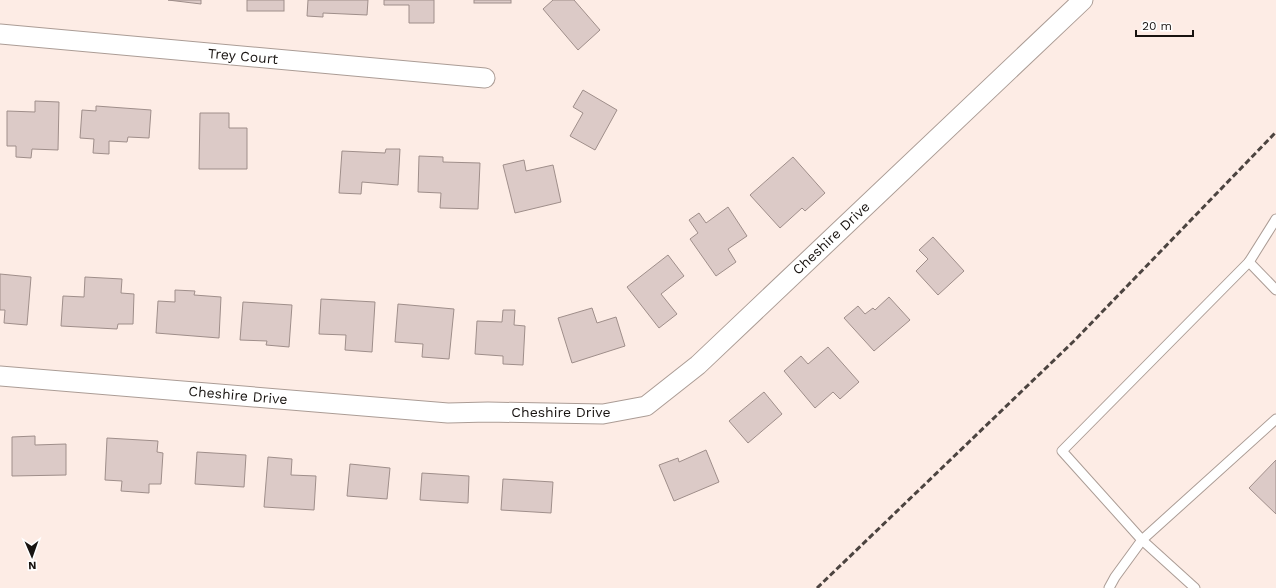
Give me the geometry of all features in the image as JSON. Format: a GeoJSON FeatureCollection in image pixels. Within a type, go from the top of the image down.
{"type":"FeatureCollection","features":[{"type":"Feature","properties":{"kind":"street","name":"Cheshire Drive"},"geometry":{"type":"LineString","coordinates":[[0,376],[448,413],[488,412],[603,414],[646,406],[698,365],[1083,0]]}},
{"type":"Feature","properties":{"kind":"street","name":"Trey Court"},"geometry":{"type":"LineString","coordinates":[[0,34],[485,78]]}},
{"type":"Feature","properties":{"kind":"lane"},"geometry":{"type":"LineString","coordinates":[[1195,588],[1142,540],[1062,451],[1249,262],[1276,219]]}},
{"type":"Feature","properties":{"kind":"lane"},"geometry":{"type":"LineString","coordinates":[[1249,262],[1276,290]]}},
{"type":"Feature","properties":{"kind":"lane"},"geometry":{"type":"LineString","coordinates":[[1110,588],[1115,577],[1142,540],[1276,419]]}},
{"type":"Feature","properties":{"kind":"building"},"geometry":{"type":"Polygon","coordinates":[[[168,0],[201,0],[201,4],[168,0]]]}},
{"type":"Feature","properties":{"kind":"building"},"geometry":{"type":"Polygon","coordinates":[[[247,0],[284,0],[284,11],[247,11],[247,0]]]}},
{"type":"Feature","properties":{"kind":"building"},"geometry":{"type":"Polygon","coordinates":[[[308,0],[368,0],[367,15],[323,13],[323,17],[307,16],[308,0]]]}},
{"type":"Feature","properties":{"kind":"building"},"geometry":{"type":"Polygon","coordinates":[[[384,0],[434,0],[434,23],[409,23],[409,5],[384,5],[384,0]]]}},
{"type":"Feature","properties":{"kind":"building"},"geometry":{"type":"Polygon","coordinates":[[[474,0],[511,0],[511,3],[474,3],[474,0]]]}},
{"type":"Feature","properties":{"kind":"building"},"geometry":{"type":"Polygon","coordinates":[[[553,0],[574,0],[600,30],[578,50],[543,9],[553,0]]]}},
{"type":"Feature","properties":{"kind":"building"},"geometry":{"type":"Polygon","coordinates":[[[583,90],[617,110],[595,150],[570,136],[583,113],[573,107],[583,90]]]}},
{"type":"Feature","properties":{"kind":"building"},"geometry":{"type":"Polygon","coordinates":[[[35,101],[59,102],[58,150],[32,149],[31,158],[16,157],[16,146],[7,146],[7,111],[35,112],[35,101]]]}},
{"type":"Feature","properties":{"kind":"building"},"geometry":{"type":"Polygon","coordinates":[[[96,106],[151,110],[149,138],[128,137],[127,142],[109,141],[109,154],[93,153],[94,139],[80,138],[82,110],[96,111],[96,106]]]}},
{"type":"Feature","properties":{"kind":"building"},"geometry":{"type":"Polygon","coordinates":[[[200,113],[229,113],[229,128],[247,128],[247,169],[199,169],[200,113]]]}},
{"type":"Feature","properties":{"kind":"building"},"geometry":{"type":"Polygon","coordinates":[[[386,149],[400,149],[398,185],[362,182],[361,194],[339,193],[342,151],[385,153],[386,149]]]}},
{"type":"Feature","properties":{"kind":"building"},"geometry":{"type":"Polygon","coordinates":[[[419,156],[443,157],[443,162],[480,163],[478,209],[440,208],[441,193],[418,192],[419,156]]]}},
{"type":"Feature","properties":{"kind":"building"},"geometry":{"type":"Polygon","coordinates":[[[793,157],[825,193],[805,211],[802,208],[780,228],[750,195],[793,157]]]}},
{"type":"Feature","properties":{"kind":"building"},"geometry":{"type":"Polygon","coordinates":[[[524,160],[526,171],[553,165],[561,202],[515,213],[503,165],[524,160]]]}},
{"type":"Feature","properties":{"kind":"building"},"geometry":{"type":"Polygon","coordinates":[[[728,207],[747,236],[728,249],[736,262],[716,276],[690,239],[698,233],[689,220],[699,213],[706,223],[728,207]]]}},
{"type":"Feature","properties":{"kind":"building"},"geometry":{"type":"Polygon","coordinates":[[[933,237],[964,271],[938,295],[916,271],[928,259],[919,250],[933,237]]]}},
{"type":"Feature","properties":{"kind":"building"},"geometry":{"type":"Polygon","coordinates":[[[668,255],[684,276],[661,294],[677,314],[659,328],[627,287],[668,255]]]}},
{"type":"Feature","properties":{"kind":"building"},"geometry":{"type":"Polygon","coordinates":[[[0,274],[31,277],[27,325],[4,323],[5,310],[0,310],[0,274]]]}},
{"type":"Feature","properties":{"kind":"building"},"geometry":{"type":"Polygon","coordinates":[[[85,277],[122,279],[121,293],[134,294],[133,324],[118,324],[117,329],[61,326],[63,296],[84,297],[85,277]]]}},
{"type":"Feature","properties":{"kind":"building"},"geometry":{"type":"Polygon","coordinates":[[[175,290],[195,291],[194,295],[221,297],[219,338],[156,333],[158,301],[175,302],[175,290]]]}},
{"type":"Feature","properties":{"kind":"building"},"geometry":{"type":"Polygon","coordinates":[[[889,297],[910,320],[874,351],[844,318],[858,306],[865,314],[873,308],[875,310],[889,297]]]}},
{"type":"Feature","properties":{"kind":"building"},"geometry":{"type":"Polygon","coordinates":[[[321,299],[375,302],[372,352],[345,350],[346,335],[319,334],[321,299]]]}},
{"type":"Feature","properties":{"kind":"building"},"geometry":{"type":"Polygon","coordinates":[[[243,302],[292,305],[289,347],[266,345],[267,341],[240,340],[243,302]]]}},
{"type":"Feature","properties":{"kind":"building"},"geometry":{"type":"Polygon","coordinates":[[[398,304],[454,309],[449,359],[422,357],[423,344],[395,342],[398,304]]]}},
{"type":"Feature","properties":{"kind":"building"},"geometry":{"type":"Polygon","coordinates":[[[592,308],[597,323],[616,317],[625,346],[572,363],[558,318],[592,308]]]}},
{"type":"Feature","properties":{"kind":"building"},"geometry":{"type":"Polygon","coordinates":[[[503,310],[515,310],[514,325],[525,326],[523,365],[503,364],[503,356],[475,354],[477,321],[502,322],[503,310]]]}},
{"type":"Feature","properties":{"kind":"building"},"geometry":{"type":"Polygon","coordinates":[[[828,347],[859,382],[840,399],[833,392],[815,408],[784,371],[801,356],[808,364],[828,347]]]}},
{"type":"Feature","properties":{"kind":"building"},"geometry":{"type":"Polygon","coordinates":[[[764,392],[782,414],[748,443],[729,421],[764,392]]]}},
{"type":"Feature","properties":{"kind":"building"},"geometry":{"type":"Polygon","coordinates":[[[35,436],[35,445],[66,444],[66,475],[12,476],[12,437],[35,436]]]}},
{"type":"Feature","properties":{"kind":"building"},"geometry":{"type":"Polygon","coordinates":[[[107,438],[158,441],[157,452],[163,453],[161,484],[149,484],[149,493],[121,491],[122,481],[105,480],[107,438]]]}},
{"type":"Feature","properties":{"kind":"building"},"geometry":{"type":"Polygon","coordinates":[[[706,450],[719,482],[674,501],[659,465],[678,458],[679,462],[706,450]]]}},
{"type":"Feature","properties":{"kind":"building"},"geometry":{"type":"Polygon","coordinates":[[[197,452],[246,455],[244,487],[195,484],[197,452]]]}},
{"type":"Feature","properties":{"kind":"building"},"geometry":{"type":"Polygon","coordinates":[[[268,457],[292,459],[291,475],[316,476],[314,510],[264,507],[268,457]]]}},
{"type":"Feature","properties":{"kind":"building"},"geometry":{"type":"Polygon","coordinates":[[[1276,460],[1276,514],[1249,488],[1276,460]]]}},
{"type":"Feature","properties":{"kind":"building"},"geometry":{"type":"Polygon","coordinates":[[[350,464],[390,468],[387,499],[347,496],[350,464]]]}},
{"type":"Feature","properties":{"kind":"building"},"geometry":{"type":"Polygon","coordinates":[[[422,473],[469,476],[468,503],[420,500],[422,473]]]}},
{"type":"Feature","properties":{"kind":"building"},"geometry":{"type":"Polygon","coordinates":[[[503,479],[553,482],[551,513],[501,510],[503,479]]]}},
{"type":"Feature","properties":{"kind":"railway"},"geometry":{"type":"LineString","coordinates":[[817,588],[1074,341],[1276,132]]}}]}
